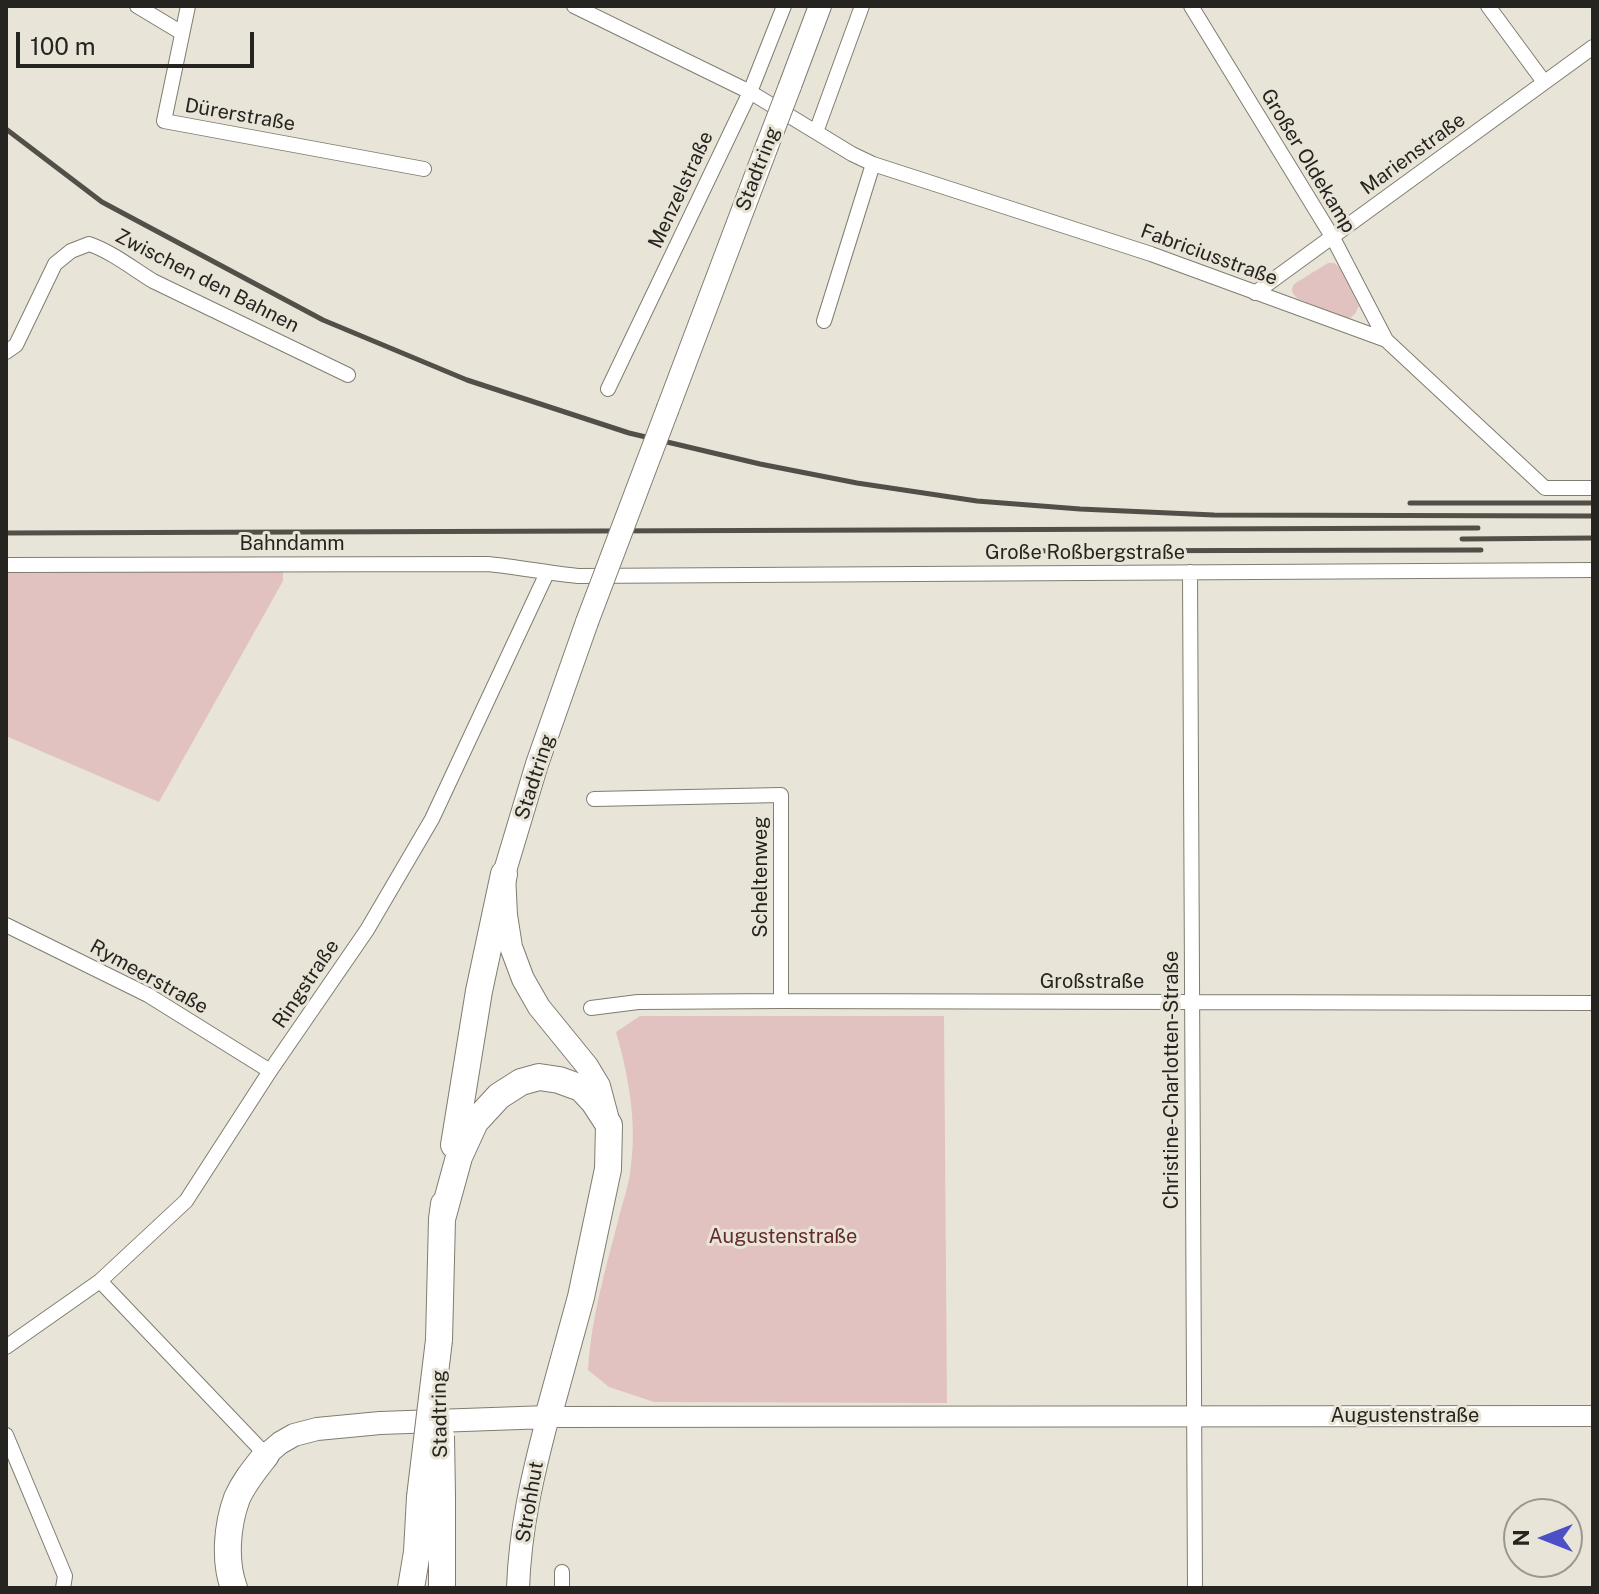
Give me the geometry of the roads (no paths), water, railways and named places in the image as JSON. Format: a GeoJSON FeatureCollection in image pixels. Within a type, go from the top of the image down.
{"type":"FeatureCollection","features":[{"type":"Feature","properties":{"kind":"highway","name":"Stadtring"},"geometry":{"type":"LineString","coordinates":[[431,1497],[442,1219],[479,991],[504,874]]}},
{"type":"Feature","properties":{"kind":"highway"},"geometry":{"type":"LineString","coordinates":[[442,1219],[459,1157],[475,1122],[499,1096],[521,1082],[539,1077],[581,1088],[594,1102],[609,1125],[608,1169],[581,1297],[548,1417]]}},
{"type":"Feature","properties":{"kind":"highway"},"geometry":{"type":"LineString","coordinates":[[234,1588],[228,1556],[230,1528],[245,1482],[266,1455]]}},
{"type":"Feature","properties":{"kind":"highway"},"geometry":{"type":"LineString","coordinates":[[411,1588],[431,1497]]}},
{"type":"Feature","properties":{"kind":"highway"},"geometry":{"type":"LineString","coordinates":[[431,1497],[442,1588]]}},
{"type":"Feature","properties":{"kind":"main road","name":"Stadtring"},"geometry":{"type":"LineString","coordinates":[[504,874],[537,764],[587,622],[820,6]]}},
{"type":"Feature","properties":{"kind":"main road"},"geometry":{"type":"LineString","coordinates":[[504,874],[511,947],[523,979],[539,1007],[587,1066],[599,1086],[609,1125]]}},
{"type":"Feature","properties":{"kind":"main road","name":"Augustenstraße"},"geometry":{"type":"LineString","coordinates":[[266,1455],[294,1435],[317,1429],[380,1423],[548,1417]]}},
{"type":"Feature","properties":{"kind":"main road","name":"Strohhut"},"geometry":{"type":"LineString","coordinates":[[518,1588],[527,1501],[548,1417]]}},
{"type":"Feature","properties":{"kind":"street"},"geometry":{"type":"LineString","coordinates":[[137,6],[182,33]]}},
{"type":"Feature","properties":{"kind":"street","name":"Dürerstraße"},"geometry":{"type":"LineString","coordinates":[[188,6],[164,121],[424,169]]}},
{"type":"Feature","properties":{"kind":"street","name":"Fabriciusstraße"},"geometry":{"type":"LineString","coordinates":[[574,6],[750,92],[873,164],[1151,254],[1386,340],[1545,488],[1593,488]]}},
{"type":"Feature","properties":{"kind":"street","name":"Menzelstraße"},"geometry":{"type":"LineString","coordinates":[[608,389],[750,92],[784,6]]}},
{"type":"Feature","properties":{"kind":"street"},"geometry":{"type":"LineString","coordinates":[[816,132],[862,6]]}},
{"type":"Feature","properties":{"kind":"street","name":"Großer Oldekamp"},"geometry":{"type":"LineString","coordinates":[[1191,6],[1333,238],[1386,340]]}},
{"type":"Feature","properties":{"kind":"street"},"geometry":{"type":"LineString","coordinates":[[1488,6],[1544,82]]}},
{"type":"Feature","properties":{"kind":"street","name":"Marienstraße"},"geometry":{"type":"LineString","coordinates":[[1255,293],[1593,47]]}},
{"type":"Feature","properties":{"kind":"street"},"geometry":{"type":"LineString","coordinates":[[824,321],[873,164]]}},
{"type":"Feature","properties":{"kind":"street","name":"Zwischen den Bahnen"},"geometry":{"type":"LineString","coordinates":[[6,352],[16,345],[55,264],[71,251],[89,244],[105,250],[153,281],[348,375]]}},
{"type":"Feature","properties":{"kind":"street","name":"Bahndamm"},"geometry":{"type":"LineString","coordinates":[[6,565],[488,564],[578,576]]}},
{"type":"Feature","properties":{"kind":"street","name":"Große Roßbergstraße"},"geometry":{"type":"LineString","coordinates":[[578,576],[1593,570]]}},
{"type":"Feature","properties":{"kind":"street","name":"Christine-Charlotten-Straße"},"geometry":{"type":"LineString","coordinates":[[1190,572],[1195,1588]]}},
{"type":"Feature","properties":{"kind":"street","name":"Ringstraße"},"geometry":{"type":"LineString","coordinates":[[6,1347],[100,1281],[186,1201],[367,930],[432,819],[547,573]]}},
{"type":"Feature","properties":{"kind":"street","name":"Scheltenweg"},"geometry":{"type":"LineString","coordinates":[[594,799],[781,795],[781,1001]]}},
{"type":"Feature","properties":{"kind":"street","name":"Rymeerstraße"},"geometry":{"type":"LineString","coordinates":[[6,925],[148,995],[270,1071]]}},
{"type":"Feature","properties":{"kind":"street","name":"Großstraße"},"geometry":{"type":"LineString","coordinates":[[591,1008],[638,1002],[781,1001],[1593,1003]]}},
{"type":"Feature","properties":{"kind":"street"},"geometry":{"type":"LineString","coordinates":[[100,1281],[266,1455]]}},
{"type":"Feature","properties":{"kind":"street","name":"Augustenstraße"},"geometry":{"type":"LineString","coordinates":[[548,1417],[1593,1416]]}},
{"type":"Feature","properties":{"kind":"street"},"geometry":{"type":"LineString","coordinates":[[6,1435],[65,1576],[63,1588]]}},
{"type":"Feature","properties":{"kind":"street"},"geometry":{"type":"LineString","coordinates":[[562,1572],[562,1588]]}},
{"type":"Feature","properties":{"kind":"railway"},"geometry":{"type":"LineString","coordinates":[[6,129],[102,202],[323,320],[467,380],[629,433],[857,483],[977,501],[1214,515],[1593,516]]}},
{"type":"Feature","properties":{"kind":"railway"},"geometry":{"type":"LineString","coordinates":[[1410,503],[1593,503]]}},
{"type":"Feature","properties":{"kind":"railway"},"geometry":{"type":"LineString","coordinates":[[6,533],[1478,528]]}},
{"type":"Feature","properties":{"kind":"railway"},"geometry":{"type":"LineString","coordinates":[[1462,539],[1593,538]]}},
{"type":"Feature","properties":{"kind":"railway"},"geometry":{"type":"LineString","coordinates":[[990,551],[1481,550]]}}]}
